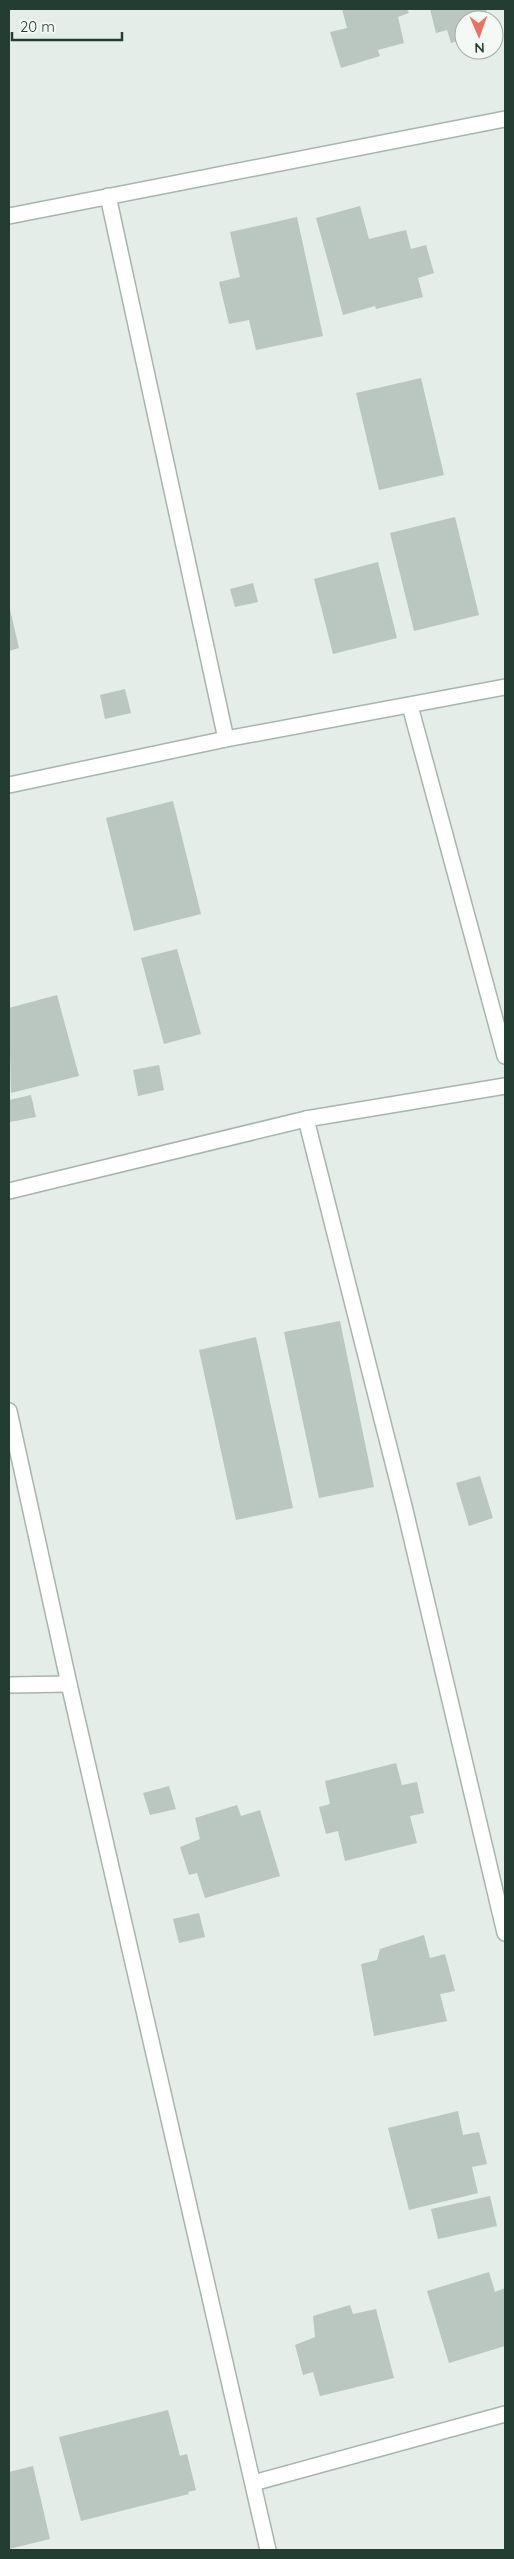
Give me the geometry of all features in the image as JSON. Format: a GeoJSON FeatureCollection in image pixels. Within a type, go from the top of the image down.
{"type":"FeatureCollection","features":[{"type":"Feature","properties":{"kind":"street"},"geometry":{"type":"LineString","coordinates":[[9,216],[505,119]]}},
{"type":"Feature","properties":{"kind":"street"},"geometry":{"type":"LineString","coordinates":[[108,196],[226,739]]}},
{"type":"Feature","properties":{"kind":"street"},"geometry":{"type":"LineString","coordinates":[[9,785],[226,739],[505,687]]}},
{"type":"Feature","properties":{"kind":"street"},"geometry":{"type":"LineString","coordinates":[[410,706],[505,1056]]}},
{"type":"Feature","properties":{"kind":"street"},"geometry":{"type":"LineString","coordinates":[[9,1191],[306,1119],[505,1086]]}},
{"type":"Feature","properties":{"kind":"street"},"geometry":{"type":"LineString","coordinates":[[306,1119],[404,1506],[505,1933]]}},
{"type":"Feature","properties":{"kind":"street"},"geometry":{"type":"LineString","coordinates":[[9,1411],[69,1684],[268,2550]]}},
{"type":"Feature","properties":{"kind":"street"},"geometry":{"type":"LineString","coordinates":[[9,1685],[69,1684]]}},
{"type":"Feature","properties":{"kind":"street"},"geometry":{"type":"LineString","coordinates":[[253,2483],[505,2414]]}},
{"type":"Feature","properties":{"kind":"building"},"geometry":{"type":"Polygon","coordinates":[[[342,9],[407,9],[409,13],[398,17],[404,43],[378,50],[380,56],[341,68],[330,32],[347,28],[342,9]]]}},
{"type":"Feature","properties":{"kind":"building"},"geometry":{"type":"Polygon","coordinates":[[[430,9],[486,9],[454,10],[454,42],[451,43],[447,30],[436,33],[430,9]]]}},
{"type":"Feature","properties":{"kind":"building"},"geometry":{"type":"Polygon","coordinates":[[[360,206],[369,239],[406,230],[411,249],[426,245],[434,273],[418,278],[423,297],[376,309],[375,306],[343,315],[316,218],[360,206]]]}},
{"type":"Feature","properties":{"kind":"building"},"geometry":{"type":"Polygon","coordinates":[[[297,217],[323,336],[256,350],[249,320],[229,324],[219,282],[240,277],[230,232],[297,217]]]}},
{"type":"Feature","properties":{"kind":"building"},"geometry":{"type":"Polygon","coordinates":[[[421,378],[444,475],[379,490],[356,393],[421,378]]]}},
{"type":"Feature","properties":{"kind":"building"},"geometry":{"type":"Polygon","coordinates":[[[455,517],[479,615],[414,631],[390,533],[455,517]]]}},
{"type":"Feature","properties":{"kind":"building"},"geometry":{"type":"Polygon","coordinates":[[[378,562],[397,638],[333,654],[314,579],[378,562]]]}},
{"type":"Feature","properties":{"kind":"building"},"geometry":{"type":"Polygon","coordinates":[[[253,583],[258,602],[235,607],[230,589],[253,583]]]}},
{"type":"Feature","properties":{"kind":"building"},"geometry":{"type":"Polygon","coordinates":[[[9,605],[19,648],[9,651],[9,605]]]}},
{"type":"Feature","properties":{"kind":"building"},"geometry":{"type":"Polygon","coordinates":[[[125,689],[131,713],[105,719],[100,695],[125,689]]]}},
{"type":"Feature","properties":{"kind":"building"},"geometry":{"type":"Polygon","coordinates":[[[173,801],[201,914],[134,931],[106,818],[173,801]]]}},
{"type":"Feature","properties":{"kind":"building"},"geometry":{"type":"Polygon","coordinates":[[[177,949],[201,1034],[164,1044],[141,958],[177,949]]]}},
{"type":"Feature","properties":{"kind":"building"},"geometry":{"type":"Polygon","coordinates":[[[57,995],[79,1076],[11,1093],[9,1008],[57,995]]]}},
{"type":"Feature","properties":{"kind":"building"},"geometry":{"type":"Polygon","coordinates":[[[159,1065],[164,1090],[138,1096],[133,1070],[159,1065]]]}},
{"type":"Feature","properties":{"kind":"building"},"geometry":{"type":"Polygon","coordinates":[[[31,1095],[36,1117],[10,1122],[9,1100],[31,1095]]]}},
{"type":"Feature","properties":{"kind":"building"},"geometry":{"type":"Polygon","coordinates":[[[340,1321],[374,1487],[319,1498],[284,1332],[340,1321]]]}},
{"type":"Feature","properties":{"kind":"building"},"geometry":{"type":"Polygon","coordinates":[[[256,1337],[293,1508],[236,1520],[199,1350],[256,1337]]]}},
{"type":"Feature","properties":{"kind":"building"},"geometry":{"type":"Polygon","coordinates":[[[480,1476],[493,1518],[469,1526],[456,1483],[480,1476]]]}},
{"type":"Feature","properties":{"kind":"building"},"geometry":{"type":"Polygon","coordinates":[[[396,1763],[402,1785],[417,1782],[424,1813],[410,1816],[417,1843],[345,1861],[338,1831],[326,1834],[319,1807],[330,1804],[325,1781],[396,1763]]]}},
{"type":"Feature","properties":{"kind":"building"},"geometry":{"type":"Polygon","coordinates":[[[169,1786],[176,1809],[150,1815],[143,1793],[169,1786]]]}},
{"type":"Feature","properties":{"kind":"building"},"geometry":{"type":"Polygon","coordinates":[[[237,1805],[241,1816],[260,1810],[280,1876],[205,1898],[197,1873],[189,1875],[180,1847],[200,1839],[195,1818],[237,1805]]]}},
{"type":"Feature","properties":{"kind":"building"},"geometry":{"type":"Polygon","coordinates":[[[199,1913],[205,1937],[179,1943],[173,1919],[199,1913]]]}},
{"type":"Feature","properties":{"kind":"building"},"geometry":{"type":"Polygon","coordinates":[[[424,1935],[430,1958],[445,1954],[455,1991],[440,1994],[447,2021],[374,2036],[361,1964],[377,1960],[380,1949],[424,1935]]]}},
{"type":"Feature","properties":{"kind":"building"},"geometry":{"type":"Polygon","coordinates":[[[458,2111],[463,2135],[479,2132],[487,2164],[472,2167],[478,2193],[409,2210],[388,2128],[458,2111]]]}},
{"type":"Feature","properties":{"kind":"building"},"geometry":{"type":"Polygon","coordinates":[[[490,2196],[497,2226],[438,2239],[431,2209],[490,2196]]]}},
{"type":"Feature","properties":{"kind":"building"},"geometry":{"type":"Polygon","coordinates":[[[489,2272],[495,2292],[505,2288],[505,2346],[449,2363],[427,2291],[489,2272]]]}},
{"type":"Feature","properties":{"kind":"building"},"geometry":{"type":"Polygon","coordinates":[[[350,2305],[353,2314],[376,2309],[394,2378],[320,2396],[313,2372],[303,2375],[295,2345],[315,2337],[313,2316],[350,2305]]]}},
{"type":"Feature","properties":{"kind":"building"},"geometry":{"type":"Polygon","coordinates":[[[168,2410],[180,2456],[187,2454],[196,2490],[188,2492],[189,2494],[81,2521],[59,2437],[168,2410]]]}},
{"type":"Feature","properties":{"kind":"building"},"geometry":{"type":"Polygon","coordinates":[[[33,2466],[50,2539],[9,2549],[9,2472],[33,2466]]]}}]}
